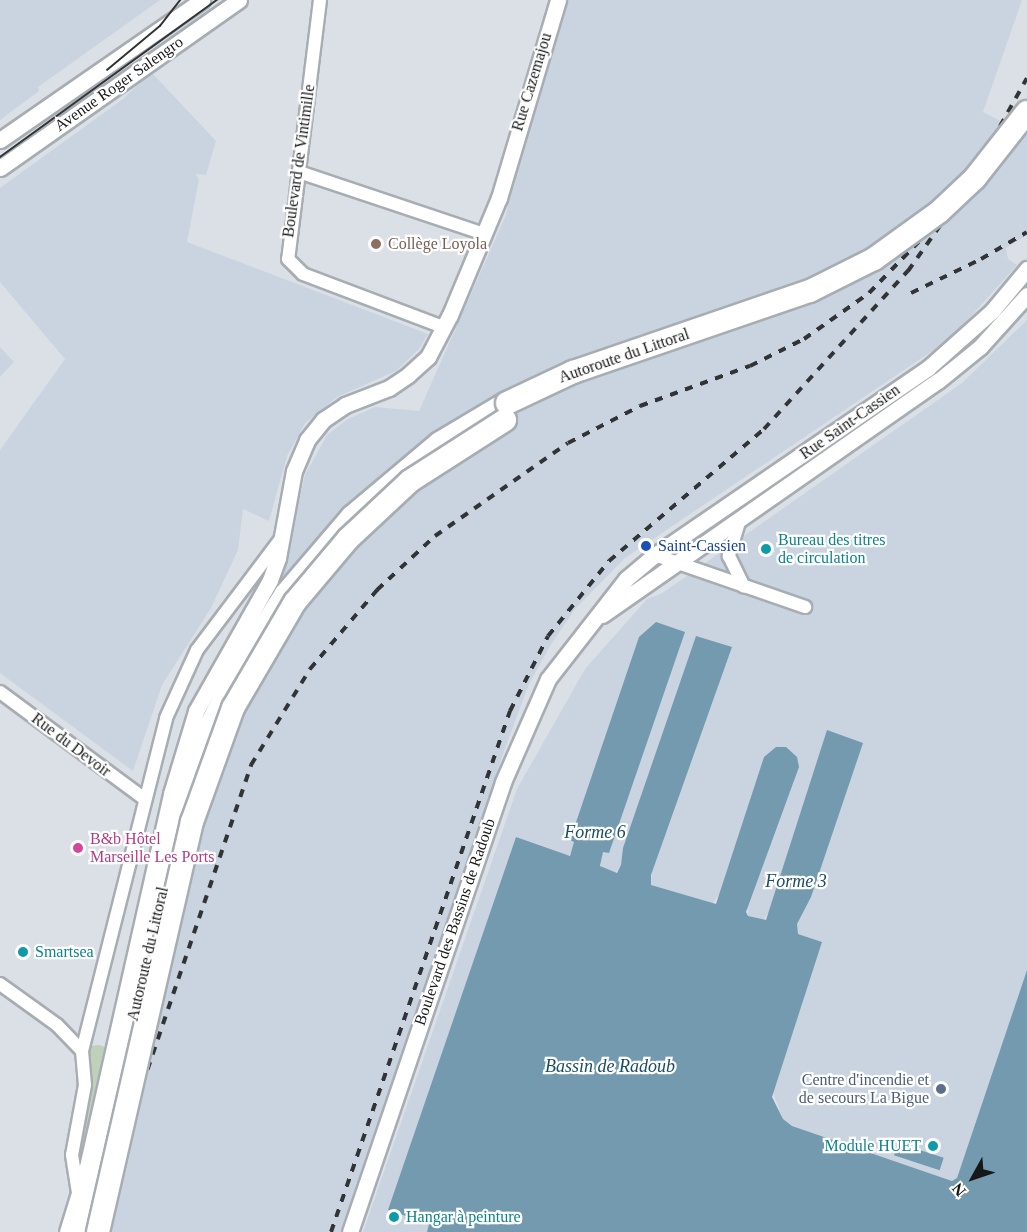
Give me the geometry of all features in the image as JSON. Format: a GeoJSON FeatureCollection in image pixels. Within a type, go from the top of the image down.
{"type":"FeatureCollection","features":[{"type":"Feature","properties":{"kind":"highway","name":"Autoroute du Littoral"},"geometry":{"type":"LineString","coordinates":[[84,1232],[192,776],[212,724],[245,658],[316,555],[352,517],[407,469],[440,443],[507,403],[573,372],[810,291],[874,259],[939,212],[975,178],[1027,112]]}},
{"type":"Feature","properties":{"kind":"highway","name":"Autoroute du Littoral"},"geometry":{"type":"LineString","coordinates":[[98,1232],[202,787],[253,668],[319,572],[410,481],[516,413],[581,382],[824,299],[901,257],[965,206],[997,175],[1027,135]]}},
{"type":"Feature","properties":{"kind":"street","name":"Avenue Roger Salengro"},"geometry":{"type":"LineString","coordinates":[[0,140],[202,0]]}},
{"type":"Feature","properties":{"kind":"street","name":"Avenue Roger Salengro"},"geometry":{"type":"LineString","coordinates":[[1,166],[239,0]]}},
{"type":"Feature","properties":{"kind":"street","name":"Boulevard de Vintimille"},"geometry":{"type":"LineString","coordinates":[[320,0],[287,252],[292,267],[443,327]]}},
{"type":"Feature","properties":{"kind":"street","name":"Rue Cazemajou"},"geometry":{"type":"LineString","coordinates":[[67,1232],[87,1167],[180,757],[211,681],[270,580],[294,471],[307,440],[323,420],[345,405],[390,388],[408,375],[428,357],[443,327],[484,234],[558,0]]}},
{"type":"Feature","properties":{"kind":"street"},"geometry":{"type":"LineString","coordinates":[[299,172],[484,234]]}},
{"type":"Feature","properties":{"kind":"street","name":"Rue Saint-Cassien"},"geometry":{"type":"LineString","coordinates":[[656,555],[928,368],[992,311],[1027,269]]}},
{"type":"Feature","properties":{"kind":"street","name":"Rue Saint-Cassien"},"geometry":{"type":"LineString","coordinates":[[677,563],[938,381],[980,347],[1027,295]]}},
{"type":"Feature","properties":{"kind":"street"},"geometry":{"type":"LineString","coordinates":[[741,519],[729,556],[744,587]]}},
{"type":"Feature","properties":{"kind":"street"},"geometry":{"type":"LineString","coordinates":[[78,1191],[72,1155],[85,1085],[82,1051],[142,798],[166,718],[197,650],[281,537]]}},
{"type":"Feature","properties":{"kind":"street"},"geometry":{"type":"LineString","coordinates":[[656,555],[804,607]]}},
{"type":"Feature","properties":{"kind":"street","name":"Boulevard des Bassins de Radoub"},"geometry":{"type":"LineString","coordinates":[[350,1232],[522,731],[548,679],[587,625],[626,579],[656,555]]}},
{"type":"Feature","properties":{"kind":"street","name":"Boulevard des Bassins de Radoub"},"geometry":{"type":"LineString","coordinates":[[587,625],[677,563]]}},
{"type":"Feature","properties":{"kind":"street","name":"Rue du Devoir"},"geometry":{"type":"LineString","coordinates":[[0,692],[142,798]]}},
{"type":"Feature","properties":{"kind":"street"},"geometry":{"type":"LineString","coordinates":[[0,984],[57,1025],[82,1051]]}},
{"type":"Feature","properties":{"kind":"shaded area"},"geometry":{"type":"Polygon","coordinates":[[[0,0],[160,0],[38,87],[39,91],[0,120],[0,0]]]}},
{"type":"Feature","properties":{"kind":"shaded area"},"geometry":{"type":"Polygon","coordinates":[[[569,0],[1022,0],[983,112],[1027,135],[1027,235],[1006,248],[1008,259],[1017,265],[964,324],[935,349],[625,558],[575,609],[550,646],[529,684],[340,1232],[77,1232],[269,602],[286,556],[305,475],[327,435],[348,419],[375,407],[419,411],[506,215],[527,126],[569,0]]]}},
{"type":"Feature","properties":{"kind":"shaded area"},"geometry":{"type":"Polygon","coordinates":[[[151,72],[216,141],[206,175],[195,174],[199,179],[187,242],[428,334],[419,349],[396,371],[337,397],[305,423],[287,456],[269,521],[243,509],[238,550],[211,608],[162,685],[133,771],[0,673],[0,450],[65,359],[0,282],[0,188],[123,99],[151,72]]]}},
{"type":"Feature","properties":{"kind":"shaded area"},"geometry":{"type":"Polygon","coordinates":[[[1027,320],[1027,970],[957,1178],[952,1181],[792,1126],[783,1119],[772,1090],[822,942],[798,934],[796,925],[767,914],[763,921],[748,916],[748,910],[721,892],[712,904],[651,885],[652,872],[621,866],[615,873],[601,868],[601,860],[571,852],[568,857],[516,837],[389,1211],[429,1224],[427,1232],[363,1232],[517,789],[585,669],[647,599],[661,594],[962,383],[1027,320]]]}},
{"type":"Feature","properties":{"kind":"shaded area"},"geometry":{"type":"Polygon","coordinates":[[[0,347],[14,362],[0,377],[0,347]]]}},
{"type":"Feature","properties":{"kind":"green space"},"geometry":{"type":"Polygon","coordinates":[[[99,1045],[108,1048],[85,1151],[81,1140],[90,1087],[90,1046],[99,1045]]]}},
{"type":"Feature","properties":{"kind":"water","name":"Bassin de Radoub"},"geometry":{"type":"Polygon","coordinates":[[[656,622],[685,632],[609,853],[603,852],[600,866],[617,873],[621,865],[623,848],[696,636],[732,647],[651,875],[651,885],[716,904],[764,757],[776,747],[786,747],[797,757],[799,767],[746,912],[748,916],[766,920],[827,730],[863,743],[811,897],[797,924],[798,934],[822,942],[772,1097],[783,1119],[792,1126],[952,1181],[957,1178],[1027,970],[1027,1232],[427,1232],[429,1224],[388,1210],[516,837],[570,856],[574,842],[570,840],[639,637],[656,622]]]}},
{"type":"Feature","properties":{"kind":"water"},"geometry":{"type":"Polygon","coordinates":[[[898,1143],[944,1158],[940,1170],[894,1155],[898,1143]]]}},
{"type":"Feature","properties":{"kind":"tram line"},"geometry":{"type":"LineString","coordinates":[[107,70],[160,26],[180,0]]}},
{"type":"Feature","properties":{"kind":"tram line"},"geometry":{"type":"LineString","coordinates":[[0,157],[217,0]]}},
{"type":"Feature","properties":{"kind":"railway"},"geometry":{"type":"LineString","coordinates":[[331,1232],[510,711],[548,636],[609,561],[764,429],[908,271],[961,196],[1027,78]]}},
{"type":"Feature","properties":{"kind":"railway"},"geometry":{"type":"LineString","coordinates":[[132,1115],[251,765],[310,669],[377,590],[435,536],[568,443],[640,406],[750,366],[804,339],[869,293],[929,231]]}},
{"type":"Feature","properties":{"kind":"railway"},"geometry":{"type":"LineString","coordinates":[[911,293],[981,259],[1027,232]]}},
{"type":"Feature","properties":{"kind":"place","name":"Collège Loyola"},"geometry":{"type":"Point","coordinates":[376,244]}},
{"type":"Feature","properties":{"kind":"place","name":"Saint-Cassien"},"geometry":{"type":"Point","coordinates":[646,546]}},
{"type":"Feature","properties":{"kind":"place","name":"Bureau des titres de circulation"},"geometry":{"type":"Point","coordinates":[766,549]}},
{"type":"Feature","properties":{"kind":"place","name":"B&b Hôtel Marseille Les Ports"},"geometry":{"type":"Point","coordinates":[78,848]}},
{"type":"Feature","properties":{"kind":"place","name":"Smartsea"},"geometry":{"type":"Point","coordinates":[23,952]}},
{"type":"Feature","properties":{"kind":"place","name":"Centre d'incendie et de secours La Bigue"},"geometry":{"type":"Point","coordinates":[941,1089]}},
{"type":"Feature","properties":{"kind":"place","name":"Module HUET"},"geometry":{"type":"Point","coordinates":[933,1146]}},
{"type":"Feature","properties":{"kind":"place","name":"Hangar à peinture"},"geometry":{"type":"Point","coordinates":[394,1217]}},
{"type":"Feature","properties":{"kind":"water label","name":"Forme 6"},"geometry":{"type":"Point","coordinates":[595,832]}},
{"type":"Feature","properties":{"kind":"water label","name":"Forme 3"},"geometry":{"type":"Point","coordinates":[796,881]}}]}
